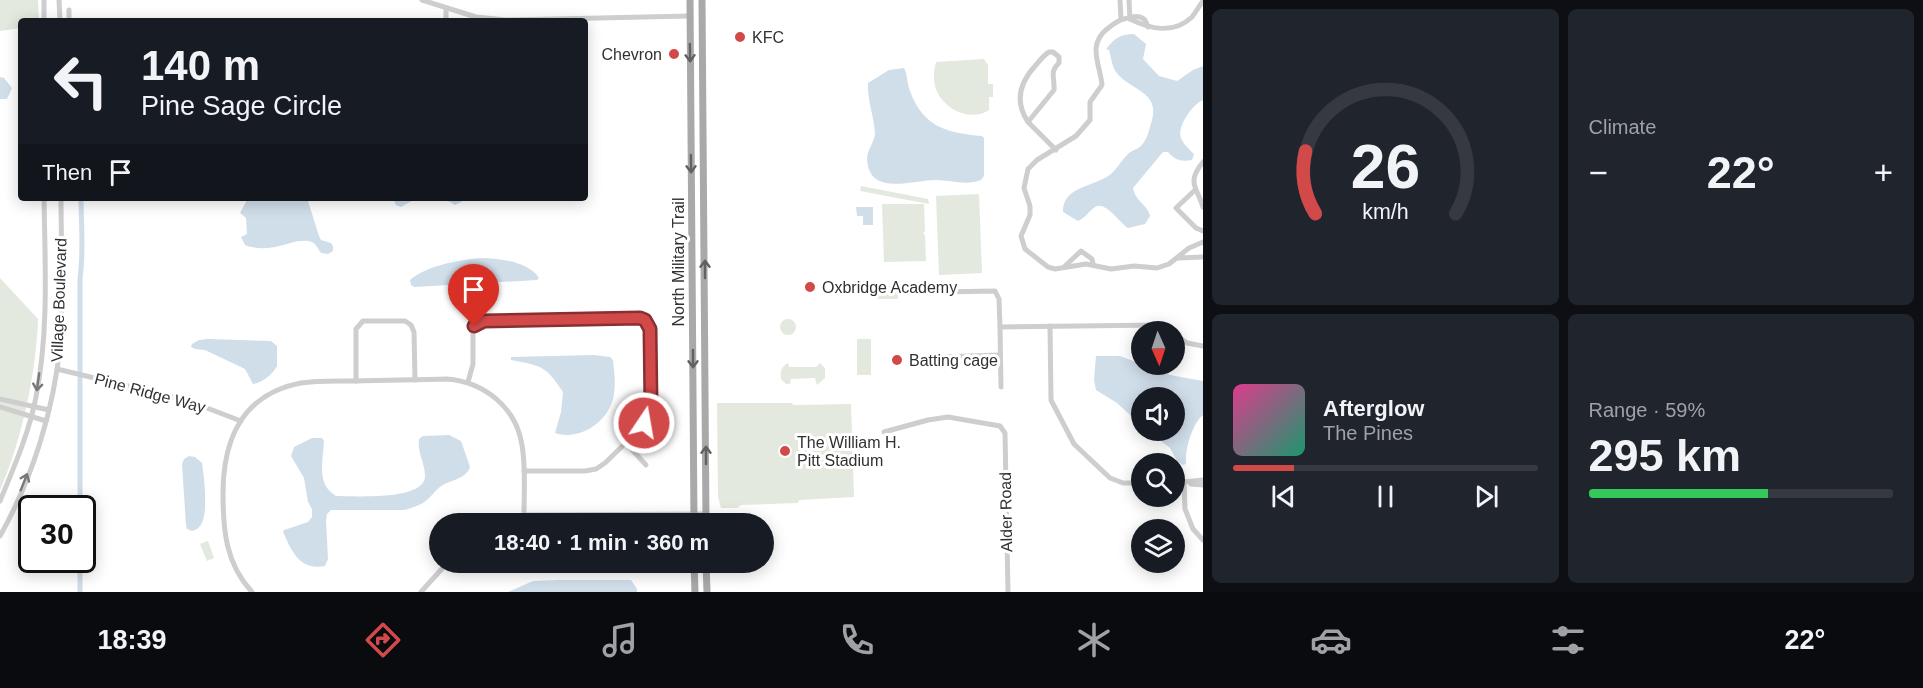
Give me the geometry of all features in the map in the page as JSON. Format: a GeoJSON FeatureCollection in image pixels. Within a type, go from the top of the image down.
{"type":"FeatureCollection","features":[{"type":"Feature","properties":{"kind":"main road","name":"North Military Trail"},"geometry":{"type":"LineString","coordinates":[[690,0],[694,513]]}},
{"type":"Feature","properties":{"kind":"main road","name":"North Military Trail"},"geometry":{"type":"LineString","coordinates":[[702,0],[706,513]]}},
{"type":"Feature","properties":{"kind":"main road"},"geometry":{"type":"LineString","coordinates":[[692,242],[705,242]]}},
{"type":"Feature","properties":{"kind":"main road"},"geometry":{"type":"LineString","coordinates":[[694,573],[695,592]]}},
{"type":"Feature","properties":{"kind":"main road"},"geometry":{"type":"LineString","coordinates":[[706,573],[707,592]]}},
{"type":"Feature","properties":{"kind":"street"},"geometry":{"type":"LineString","coordinates":[[44,0],[44,18]]}},
{"type":"Feature","properties":{"kind":"street"},"geometry":{"type":"LineString","coordinates":[[59,0],[60,18]]}},
{"type":"Feature","properties":{"kind":"street"},"geometry":{"type":"LineString","coordinates":[[422,0],[486,18]]}},
{"type":"Feature","properties":{"kind":"street"},"geometry":{"type":"LineString","coordinates":[[1120,0],[1121,19]]}},
{"type":"Feature","properties":{"kind":"street"},"geometry":{"type":"LineString","coordinates":[[1128,0],[1130,19]]}},
{"type":"Feature","properties":{"kind":"street"},"geometry":{"type":"LineString","coordinates":[[1094,264],[1092,259],[1082,251],[1059,269],[1048,267],[1025,249],[1021,236],[1030,210],[1024,188],[1026,172],[1037,160],[1076,136],[1088,124],[1090,102],[1102,85],[1095,55],[1096,42],[1104,32],[1121,19],[1136,16],[1142,17],[1148,27],[1165,29],[1179,25],[1191,17],[1203,1]]}},
{"type":"Feature","properties":{"kind":"street"},"geometry":{"type":"LineString","coordinates":[[446,8],[447,18]]}},
{"type":"Feature","properties":{"kind":"street"},"geometry":{"type":"LineString","coordinates":[[69,10],[69,18]]}},
{"type":"Feature","properties":{"kind":"street"},"geometry":{"type":"LineString","coordinates":[[588,18],[690,16]]}},
{"type":"Feature","properties":{"kind":"street"},"geometry":{"type":"LineString","coordinates":[[1028,122],[1054,90],[1052,75],[1059,63],[1059,57],[1053,52],[1046,53],[1028,74],[1022,85],[1020,106],[1028,122],[1056,150]]}},
{"type":"Feature","properties":{"kind":"street"},"geometry":{"type":"LineString","coordinates":[[1203,162],[1194,178],[1195,190],[1203,207]]}},
{"type":"Feature","properties":{"kind":"street"},"geometry":{"type":"LineString","coordinates":[[1065,266],[1094,264],[1111,268],[1165,266],[1203,243],[1203,232],[1176,208],[1195,190]]}},
{"type":"Feature","properties":{"kind":"street","name":"Village Boulevard"},"geometry":{"type":"LineString","coordinates":[[0,501],[34,407],[44,341],[45,201]]}},
{"type":"Feature","properties":{"kind":"street","name":"Village Boulevard"},"geometry":{"type":"LineString","coordinates":[[0,536],[31,466],[49,410],[57,369],[61,322],[61,201]]}},
{"type":"Feature","properties":{"kind":"street"},"geometry":{"type":"LineString","coordinates":[[1176,258],[1203,257]]}},
{"type":"Feature","properties":{"kind":"street"},"geometry":{"type":"LineString","coordinates":[[939,292],[995,291],[999,299],[1001,387]]}},
{"type":"Feature","properties":{"kind":"street"},"geometry":{"type":"LineString","coordinates":[[468,382],[473,364],[473,329],[480,321],[640,318],[645,320],[650,329],[650,409],[642,426],[602,465],[592,470],[524,471]]}},
{"type":"Feature","properties":{"kind":"street"},"geometry":{"type":"LineString","coordinates":[[356,381],[356,329],[360,323],[367,321],[405,321],[411,325],[414,332],[415,380]]}},
{"type":"Feature","properties":{"kind":"street"},"geometry":{"type":"LineString","coordinates":[[1000,327],[1131,325]]}},
{"type":"Feature","properties":{"kind":"street"},"geometry":{"type":"LineString","coordinates":[[1050,326],[1051,400],[1074,444],[1110,478],[1123,483],[1131,483]]}},
{"type":"Feature","properties":{"kind":"street"},"geometry":{"type":"LineString","coordinates":[[1185,342],[1203,346]]}},
{"type":"Feature","properties":{"kind":"street"},"geometry":{"type":"LineString","coordinates":[[939,357],[1000,355]]}},
{"type":"Feature","properties":{"kind":"street","name":"Pine Ridge Way"},"geometry":{"type":"LineString","coordinates":[[57,369],[186,400],[241,421]]}},
{"type":"Feature","properties":{"kind":"street"},"geometry":{"type":"LineString","coordinates":[[252,592],[241,578],[230,555],[223,522],[224,461],[229,442],[241,421],[263,399],[292,385],[315,382],[447,379],[468,382],[494,397],[511,416],[522,442],[524,513]]}},
{"type":"Feature","properties":{"kind":"street"},"geometry":{"type":"LineString","coordinates":[[0,399],[49,410]]}},
{"type":"Feature","properties":{"kind":"street"},"geometry":{"type":"LineString","coordinates":[[0,406],[46,421]]}},
{"type":"Feature","properties":{"kind":"street","name":"Alder Road"},"geometry":{"type":"LineString","coordinates":[[884,432],[948,417],[1000,426],[1005,433],[1008,592]]}},
{"type":"Feature","properties":{"kind":"street"},"geometry":{"type":"LineString","coordinates":[[626,443],[646,465]]}},
{"type":"Feature","properties":{"kind":"street"},"geometry":{"type":"LineString","coordinates":[[1185,482],[1203,480]]}},
{"type":"Feature","properties":{"kind":"street"},"geometry":{"type":"LineString","coordinates":[[1185,482],[1203,484]]}},
{"type":"Feature","properties":{"kind":"street"},"geometry":{"type":"LineString","coordinates":[[1185,507],[1192,529],[1203,538]]}},
{"type":"Feature","properties":{"kind":"street"},"geometry":{"type":"LineString","coordinates":[[421,592],[438,573]]}},
{"type":"Feature","properties":{"kind":"shaded area"},"geometry":{"type":"Polygon","coordinates":[[[0,0],[38,0],[39,18],[18,18],[18,28],[0,31],[0,0]]]}},
{"type":"Feature","properties":{"kind":"shaded area"},"geometry":{"type":"Polygon","coordinates":[[[1134,34],[1146,44],[1143,59],[1159,76],[1177,81],[1203,66],[1203,100],[1186,116],[1180,133],[1184,143],[1194,154],[1192,160],[1185,161],[1176,159],[1168,152],[1163,152],[1133,188],[1136,196],[1149,212],[1150,216],[1145,224],[1128,228],[1109,210],[1101,206],[1095,207],[1078,221],[1063,212],[1064,203],[1068,197],[1081,188],[1111,174],[1129,153],[1141,146],[1149,131],[1152,120],[1152,103],[1148,97],[1116,72],[1109,50],[1106,49],[1118,38],[1134,34]]]}},
{"type":"Feature","properties":{"kind":"shaded area"},"geometry":{"type":"Polygon","coordinates":[[[984,59],[988,65],[988,84],[993,84],[993,97],[989,97],[989,110],[973,115],[949,107],[938,94],[935,86],[936,62],[984,59]]]}},
{"type":"Feature","properties":{"kind":"shaded area"},"geometry":{"type":"Polygon","coordinates":[[[904,68],[915,103],[929,120],[947,130],[984,138],[984,176],[981,180],[970,183],[936,180],[893,184],[875,178],[870,171],[867,155],[875,133],[868,83],[889,70],[904,68]]]}},
{"type":"Feature","properties":{"kind":"shaded area"},"geometry":{"type":"Polygon","coordinates":[[[0,77],[4,78],[12,88],[7,99],[0,99],[0,77]]]}},
{"type":"Feature","properties":{"kind":"shaded area"},"geometry":{"type":"Polygon","coordinates":[[[861,186],[928,199],[929,204],[860,191],[861,186]]]}},
{"type":"Feature","properties":{"kind":"shaded area"},"geometry":{"type":"Polygon","coordinates":[[[979,194],[982,273],[939,275],[936,196],[979,194]]]}},
{"type":"Feature","properties":{"kind":"shaded area"},"geometry":{"type":"Polygon","coordinates":[[[246,201],[308,201],[321,240],[331,243],[333,251],[328,254],[321,253],[315,244],[308,241],[266,248],[245,245],[241,237],[247,234],[246,218],[240,213],[246,201]]]}},
{"type":"Feature","properties":{"kind":"shaded area"},"geometry":{"type":"Polygon","coordinates":[[[394,201],[412,201],[401,207],[396,205],[394,201]]]}},
{"type":"Feature","properties":{"kind":"shaded area"},"geometry":{"type":"Polygon","coordinates":[[[448,201],[462,201],[455,205],[448,201]]]}},
{"type":"Feature","properties":{"kind":"shaded area"},"geometry":{"type":"Polygon","coordinates":[[[882,204],[924,204],[925,231],[923,233],[926,261],[884,262],[882,204]]]}},
{"type":"Feature","properties":{"kind":"shaded area"},"geometry":{"type":"Polygon","coordinates":[[[856,207],[873,207],[873,225],[863,225],[863,216],[857,216],[856,207]]]}},
{"type":"Feature","properties":{"kind":"shaded area"},"geometry":{"type":"Polygon","coordinates":[[[485,258],[522,265],[529,268],[539,278],[537,280],[414,287],[411,285],[410,280],[426,270],[456,261],[485,258]]]}},
{"type":"Feature","properties":{"kind":"shaded area"},"geometry":{"type":"Polygon","coordinates":[[[0,278],[38,319],[31,384],[15,450],[0,490],[0,278]]]}},
{"type":"Feature","properties":{"kind":"shaded area"},"geometry":{"type":"Polygon","coordinates":[[[877,286],[898,286],[898,299],[877,299],[877,286]]]}},
{"type":"Feature","properties":{"kind":"shaded area"},"geometry":{"type":"Polygon","coordinates":[[[785,319],[791,319],[796,327],[794,333],[785,335],[780,330],[780,324],[785,319]]]}},
{"type":"Feature","properties":{"kind":"shaded area"},"geometry":{"type":"Polygon","coordinates":[[[857,339],[871,339],[871,375],[857,375],[857,339]]]}},
{"type":"Feature","properties":{"kind":"shaded area"},"geometry":{"type":"Polygon","coordinates":[[[199,340],[271,341],[277,346],[277,366],[267,378],[253,384],[245,369],[205,350],[191,347],[199,340]]]}},
{"type":"Feature","properties":{"kind":"shaded area"},"geometry":{"type":"Polygon","coordinates":[[[594,355],[610,357],[613,360],[615,389],[608,411],[594,426],[585,431],[565,435],[555,433],[561,412],[563,392],[552,376],[542,368],[511,360],[511,357],[594,355]]]}},
{"type":"Feature","properties":{"kind":"shaded area"},"geometry":{"type":"Polygon","coordinates":[[[1096,356],[1120,356],[1131,360],[1131,375],[1170,375],[1203,381],[1203,415],[1190,437],[1186,464],[1185,453],[1173,453],[1161,441],[1185,441],[1185,387],[1131,387],[1131,416],[1117,403],[1096,390],[1094,380],[1096,356]]]}},
{"type":"Feature","properties":{"kind":"shaded area"},"geometry":{"type":"Polygon","coordinates":[[[788,363],[789,367],[816,367],[820,363],[825,368],[825,378],[817,385],[815,378],[791,379],[790,384],[786,384],[781,379],[781,374],[782,368],[788,363]]]}},
{"type":"Feature","properties":{"kind":"shaded area","name":"The William H. Pitt Stadium"},"geometry":{"type":"Polygon","coordinates":[[[717,403],[851,404],[854,497],[721,508],[718,497],[717,403]]]}},
{"type":"Feature","properties":{"kind":"shaded area"},"geometry":{"type":"Polygon","coordinates":[[[449,435],[461,441],[470,467],[466,474],[440,487],[424,502],[408,509],[331,510],[326,520],[328,559],[325,566],[309,566],[294,553],[283,532],[308,522],[312,517],[312,509],[308,502],[304,478],[291,456],[294,447],[312,438],[322,438],[324,441],[323,479],[336,496],[387,495],[414,490],[422,484],[425,476],[419,439],[423,436],[449,435]]]}},
{"type":"Feature","properties":{"kind":"shaded area"},"geometry":{"type":"Polygon","coordinates":[[[189,456],[195,457],[202,463],[205,496],[203,521],[198,528],[192,531],[187,529],[186,525],[182,464],[189,456]]]}},
{"type":"Feature","properties":{"kind":"shaded area"},"geometry":{"type":"Polygon","coordinates":[[[208,541],[214,558],[207,561],[200,544],[208,541]]]}},
{"type":"Feature","properties":{"kind":"shaded area"},"geometry":{"type":"Polygon","coordinates":[[[631,580],[637,592],[508,592],[533,581],[631,580]]]}},
{"type":"Feature","properties":{"kind":"waterway"},"geometry":{"type":"LineString","coordinates":[[80,495],[81,201]]}},
{"type":"Feature","properties":{"kind":"waterway"},"geometry":{"type":"LineString","coordinates":[[80,573],[80,592]]}},
{"type":"Feature","properties":{"kind":"place","name":"KFC"},"geometry":{"type":"Point","coordinates":[740,37]}},
{"type":"Feature","properties":{"kind":"place","name":"Chevron"},"geometry":{"type":"Point","coordinates":[674,54]}},
{"type":"Feature","properties":{"kind":"place","name":"Oxbridge Academy"},"geometry":{"type":"Point","coordinates":[810,287]}},
{"type":"Feature","properties":{"kind":"place","name":"Batting cage"},"geometry":{"type":"Point","coordinates":[897,360]}},
{"type":"Feature","properties":{"kind":"place","name":"The William H. Pitt Stadium"},"geometry":{"type":"Point","coordinates":[785,451]}},
{"type":"Feature","properties":{"kind":"route"},"geometry":{"type":"LineString","coordinates":[[474,326],[480,321],[640,318],[645,320],[650,329],[651,405],[644,423]]}}]}
